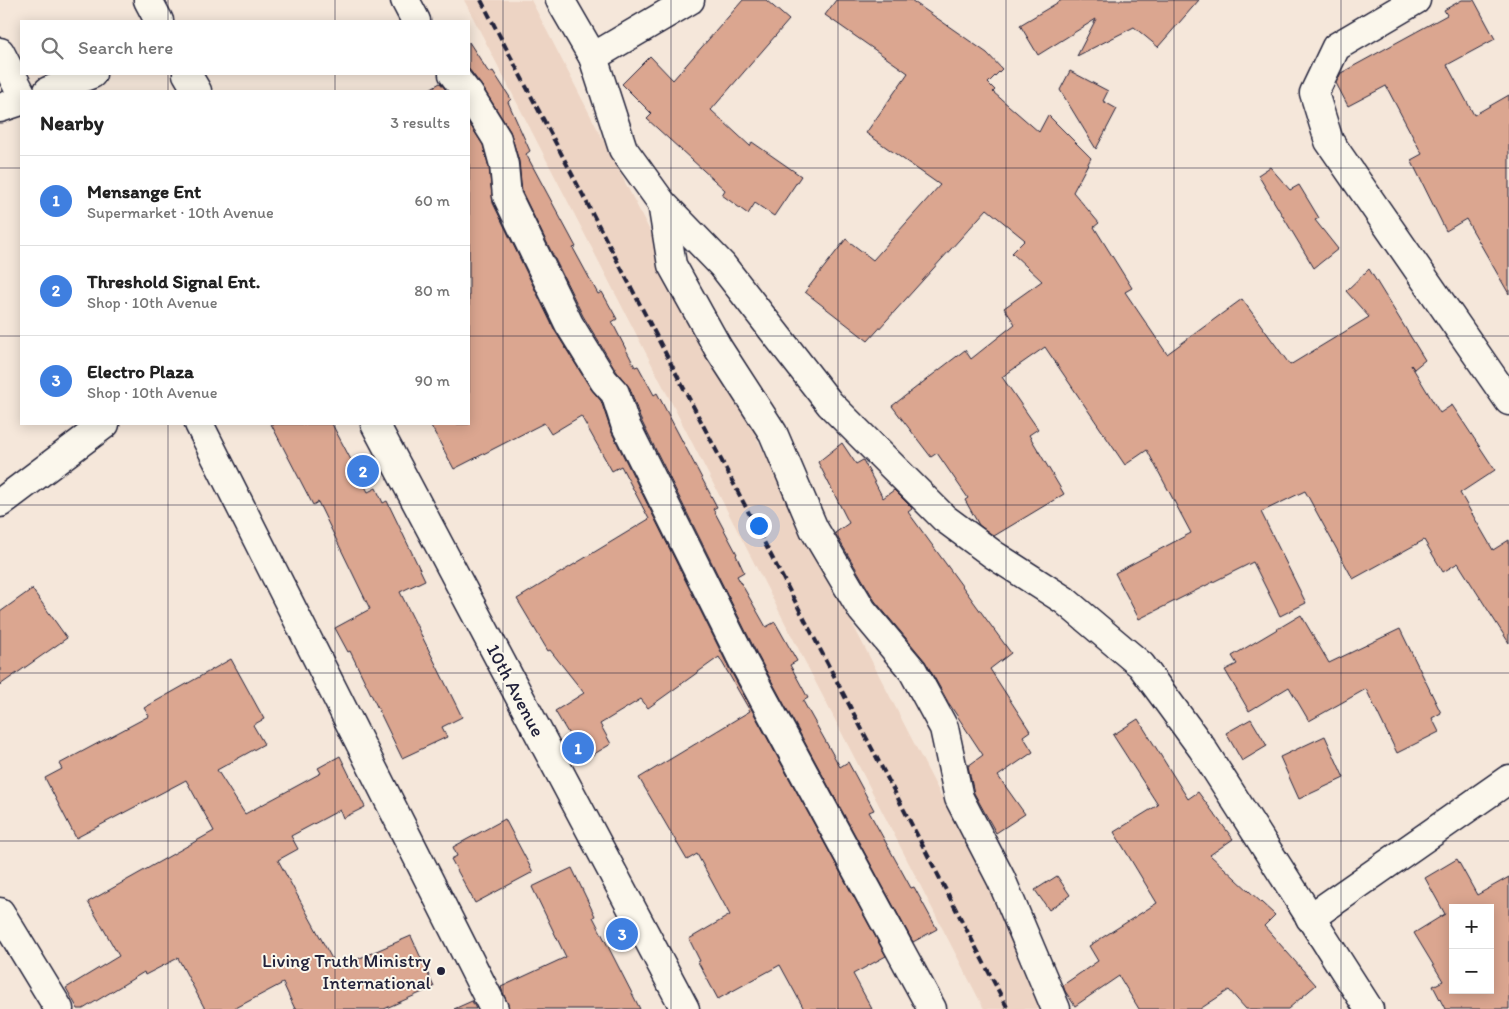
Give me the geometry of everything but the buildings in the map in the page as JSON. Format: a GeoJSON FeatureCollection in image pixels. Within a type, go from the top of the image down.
{"type":"FeatureCollection","features":[{"type":"Feature","properties":{"kind":"street"},"geometry":{"type":"LineString","coordinates":[[148,0],[158,20]]}},
{"type":"Feature","properties":{"kind":"street"},"geometry":{"type":"LineString","coordinates":[[405,0],[415,20]]}},
{"type":"Feature","properties":{"kind":"street"},"geometry":{"type":"LineString","coordinates":[[560,0],[592,57],[623,148],[662,203],[722,265],[830,404],[924,499],[944,518],[994,555],[1064,600],[1141,665],[1202,748],[1369,1009]]}},
{"type":"Feature","properties":{"kind":"street"},"geometry":{"type":"LineString","coordinates":[[592,57],[690,0]]}},
{"type":"Feature","properties":{"kind":"street"},"geometry":{"type":"LineString","coordinates":[[1416,0],[1336,47],[1314,93],[1329,142],[1500,368],[1509,401]]}},
{"type":"Feature","properties":{"kind":"street"},"geometry":{"type":"LineString","coordinates":[[0,52],[20,91]]}},
{"type":"Feature","properties":{"kind":"street"},"geometry":{"type":"LineString","coordinates":[[51,90],[89,75]]}},
{"type":"Feature","properties":{"kind":"street"},"geometry":{"type":"LineString","coordinates":[[188,75],[196,90]]}},
{"type":"Feature","properties":{"kind":"street"},"geometry":{"type":"LineString","coordinates":[[454,75],[465,90]]}},
{"type":"Feature","properties":{"kind":"street"},"geometry":{"type":"LineString","coordinates":[[470,96],[497,139],[504,165],[507,196],[569,324],[604,381],[615,393],[625,424],[742,661],[932,1009]]}},
{"type":"Feature","properties":{"kind":"street"},"geometry":{"type":"LineString","coordinates":[[0,108],[20,101]]}},
{"type":"Feature","properties":{"kind":"street"},"geometry":{"type":"LineString","coordinates":[[662,203],[672,265],[718,348],[773,433],[819,537],[862,610],[913,671],[944,728],[959,798],[1001,879],[1056,1009]]}},
{"type":"Feature","properties":{"kind":"street"},"geometry":{"type":"LineString","coordinates":[[0,503],[104,425]]}},
{"type":"Feature","properties":{"kind":"street"},"geometry":{"type":"LineString","coordinates":[[200,425],[494,1009]]}},
{"type":"Feature","properties":{"kind":"street","name":"10th Avenue"},"geometry":{"type":"LineString","coordinates":[[376,425],[685,1009]]}},
{"type":"Feature","properties":{"kind":"street"},"geometry":{"type":"LineString","coordinates":[[1310,918],[1509,779]]}},
{"type":"Feature","properties":{"kind":"street"},"geometry":{"type":"LineString","coordinates":[[0,912],[59,1009]]}},
{"type":"Feature","properties":{"kind":"shaded area"},"geometry":{"type":"Polygon","coordinates":[[[464,0],[531,0],[1051,1009],[984,1009],[464,0]]]}},
{"type":"Feature","properties":{"kind":"railway"},"geometry":{"type":"LineString","coordinates":[[481,0],[1008,1009]]}},
{"type":"Feature","properties":{"kind":"place","name":"Threshold Signal Ent."},"geometry":{"type":"Point","coordinates":[363,471]}},
{"type":"Feature","properties":{"kind":"place","name":"Mensange Ent"},"geometry":{"type":"Point","coordinates":[578,748]}},
{"type":"Feature","properties":{"kind":"place","name":"Electro Plaza"},"geometry":{"type":"Point","coordinates":[622,934]}},
{"type":"Feature","properties":{"kind":"place","name":"Living Truth Ministry International"},"geometry":{"type":"Point","coordinates":[441,971]}}]}
